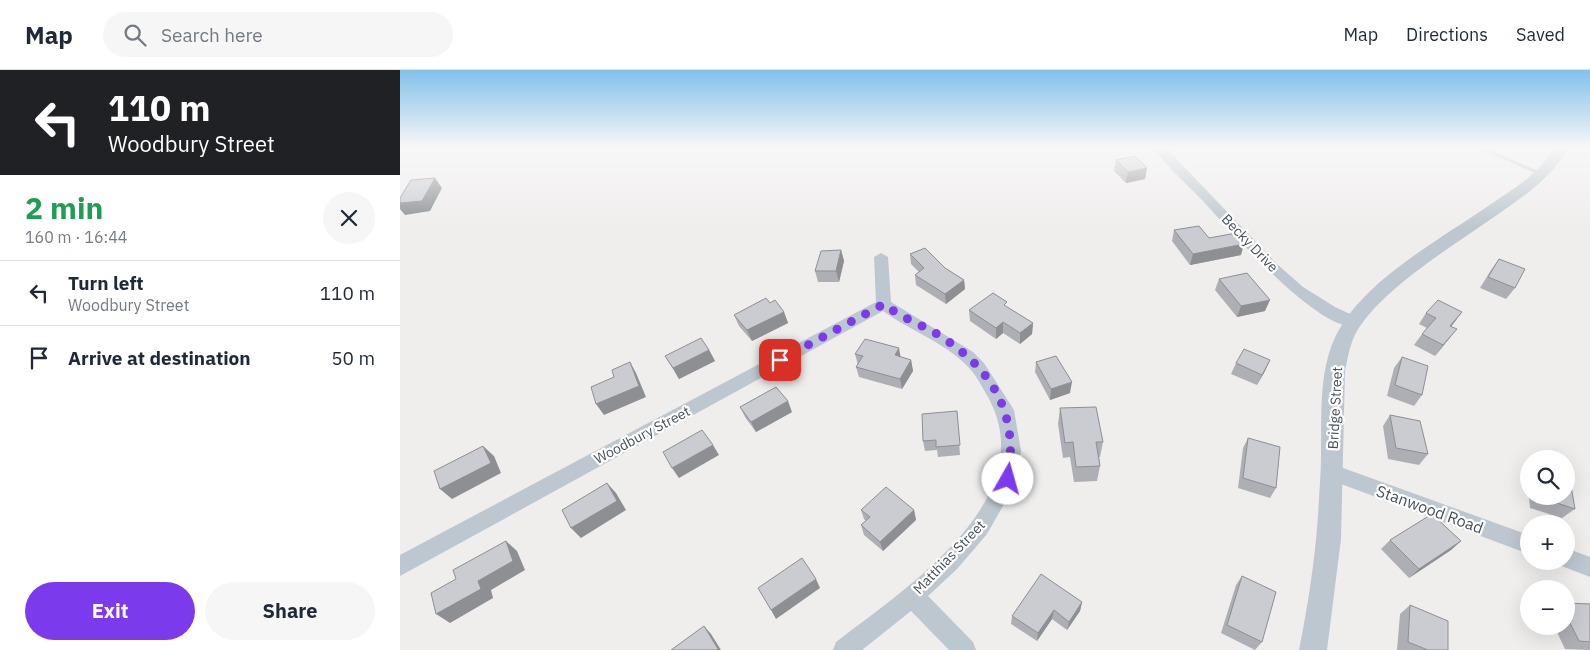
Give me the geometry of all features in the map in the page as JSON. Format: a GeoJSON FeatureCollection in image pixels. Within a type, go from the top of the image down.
{"type":"FeatureCollection","features":[{"type":"Feature","properties":{"kind":"street","name":"Becky Drive"},"geometry":{"type":"LineString","coordinates":[[1184,174],[1274,268],[1298,290],[1313,302],[1354,322]]}},
{"type":"Feature","properties":{"kind":"street","name":"Bridge Street"},"geometry":{"type":"LineString","coordinates":[[1313,650],[1326,576],[1336,370],[1343,339],[1354,322],[1410,268],[1542,174]]}},
{"type":"Feature","properties":{"kind":"street"},"geometry":{"type":"LineString","coordinates":[[881,257],[881,284],[884,304]]}},
{"type":"Feature","properties":{"kind":"street","name":"Woodbury Street"},"geometry":{"type":"LineString","coordinates":[[400,566],[884,304]]}},
{"type":"Feature","properties":{"kind":"street","name":"Matthias Street"},"geometry":{"type":"LineString","coordinates":[[844,650],[912,596],[964,546],[991,514],[1008,479],[1012,440],[1009,422],[1003,405],[978,367],[958,348],[884,304]]}},
{"type":"Feature","properties":{"kind":"street","name":"Stanwood Road"},"geometry":{"type":"LineString","coordinates":[[1332,472],[1520,542]]}},
{"type":"Feature","properties":{"kind":"street"},"geometry":{"type":"LineString","coordinates":[[1575,561],[1590,566]]}},
{"type":"Feature","properties":{"kind":"street"},"geometry":{"type":"LineString","coordinates":[[912,596],[965,650]]}},
{"type":"Feature","properties":{"kind":"building"},"geometry":{"type":"Polygon","coordinates":[[[435,178],[422,201],[400,203],[400,198],[411,180],[435,178]]]}},
{"type":"Feature","properties":{"kind":"building"},"geometry":{"type":"Polygon","coordinates":[[[1199,226],[1209,238],[1242,232],[1244,244],[1193,254],[1174,230],[1199,226]]]}},
{"type":"Feature","properties":{"kind":"building"},"geometry":{"type":"Polygon","coordinates":[[[925,248],[945,268],[964,280],[945,294],[915,275],[924,268],[910,254],[925,248]]]}},
{"type":"Feature","properties":{"kind":"building"},"geometry":{"type":"Polygon","coordinates":[[[841,250],[836,271],[815,271],[821,251],[841,250]]]}},
{"type":"Feature","properties":{"kind":"building"},"geometry":{"type":"Polygon","coordinates":[[[1499,259],[1525,269],[1515,288],[1488,277],[1499,259]]]}},
{"type":"Feature","properties":{"kind":"building"},"geometry":{"type":"Polygon","coordinates":[[[1247,273],[1270,300],[1241,306],[1219,279],[1247,273]]]}},
{"type":"Feature","properties":{"kind":"building"},"geometry":{"type":"Polygon","coordinates":[[[993,293],[1007,302],[1004,305],[1033,323],[1020,333],[1003,322],[996,328],[969,310],[993,293]]]}},
{"type":"Feature","properties":{"kind":"building"},"geometry":{"type":"Polygon","coordinates":[[[766,298],[770,303],[775,300],[784,312],[747,330],[734,315],[766,298]]]}},
{"type":"Feature","properties":{"kind":"building"},"geometry":{"type":"Polygon","coordinates":[[[1438,300],[1462,312],[1450,326],[1457,329],[1443,345],[1422,334],[1436,318],[1426,313],[1438,300]]]}},
{"type":"Feature","properties":{"kind":"building"},"geometry":{"type":"Polygon","coordinates":[[[701,338],[709,350],[673,368],[665,356],[701,338]]]}},
{"type":"Feature","properties":{"kind":"building"},"geometry":{"type":"Polygon","coordinates":[[[865,339],[899,348],[895,355],[911,360],[900,379],[856,367],[863,356],[855,354],[865,339]]]}},
{"type":"Feature","properties":{"kind":"building"},"geometry":{"type":"Polygon","coordinates":[[[1244,349],[1270,360],[1262,375],[1236,363],[1244,349]]]}},
{"type":"Feature","properties":{"kind":"building"},"geometry":{"type":"Polygon","coordinates":[[[1056,356],[1072,382],[1051,389],[1036,362],[1056,356]]]}},
{"type":"Feature","properties":{"kind":"building"},"geometry":{"type":"Polygon","coordinates":[[[1402,357],[1428,366],[1422,395],[1395,385],[1402,357]]]}},
{"type":"Feature","properties":{"kind":"building"},"geometry":{"type":"Polygon","coordinates":[[[630,362],[639,386],[596,404],[591,387],[614,377],[612,370],[630,362]]]}},
{"type":"Feature","properties":{"kind":"building"},"geometry":{"type":"Polygon","coordinates":[[[776,387],[788,401],[751,422],[740,407],[776,387]]]}},
{"type":"Feature","properties":{"kind":"building"},"geometry":{"type":"Polygon","coordinates":[[[1096,407],[1103,442],[1096,442],[1100,466],[1076,467],[1073,442],[1065,443],[1060,408],[1096,407]]]}},
{"type":"Feature","properties":{"kind":"building"},"geometry":{"type":"Polygon","coordinates":[[[957,411],[960,445],[936,447],[936,440],[923,441],[922,414],[957,411]]]}},
{"type":"Feature","properties":{"kind":"building"},"geometry":{"type":"Polygon","coordinates":[[[1390,415],[1420,421],[1428,454],[1396,448],[1390,415]]]}},
{"type":"Feature","properties":{"kind":"building"},"geometry":{"type":"Polygon","coordinates":[[[702,430],[713,445],[672,468],[663,452],[702,430]]]}},
{"type":"Feature","properties":{"kind":"building"},"geometry":{"type":"Polygon","coordinates":[[[1248,438],[1280,447],[1276,488],[1243,478],[1248,438]]]}},
{"type":"Feature","properties":{"kind":"building"},"geometry":{"type":"Polygon","coordinates":[[[483,446],[491,463],[440,489],[434,471],[483,446]]]}},
{"type":"Feature","properties":{"kind":"building"},"geometry":{"type":"Polygon","coordinates":[[[607,483],[617,501],[571,528],[562,510],[607,483]]]}},
{"type":"Feature","properties":{"kind":"building"},"geometry":{"type":"Polygon","coordinates":[[[886,487],[914,510],[880,542],[861,525],[870,517],[861,510],[886,487]]]}},
{"type":"Feature","properties":{"kind":"building"},"geometry":{"type":"Polygon","coordinates":[[[1563,505],[1574,505],[1575,509],[1563,505]]]}},
{"type":"Feature","properties":{"kind":"building"},"geometry":{"type":"Polygon","coordinates":[[[1432,514],[1461,541],[1419,569],[1390,540],[1432,514]]]}},
{"type":"Feature","properties":{"kind":"building"},"geometry":{"type":"Polygon","coordinates":[[[506,541],[513,561],[478,581],[481,589],[436,614],[431,593],[456,579],[453,570],[506,541]]]}},
{"type":"Feature","properties":{"kind":"building"},"geometry":{"type":"Polygon","coordinates":[[[802,558],[816,579],[771,610],[758,588],[802,558]]]}},
{"type":"Feature","properties":{"kind":"building"},"geometry":{"type":"Polygon","coordinates":[[[1041,574],[1082,602],[1069,622],[1054,610],[1038,633],[1012,616],[1041,574]]]}},
{"type":"Feature","properties":{"kind":"building"},"geometry":{"type":"Polygon","coordinates":[[[1242,576],[1276,592],[1262,642],[1227,625],[1242,576]]]}},
{"type":"Feature","properties":{"kind":"building"},"geometry":{"type":"Polygon","coordinates":[[[1575,603],[1590,604],[1590,642],[1579,641],[1575,633],[1575,603]]]}},
{"type":"Feature","properties":{"kind":"building"},"geometry":{"type":"Polygon","coordinates":[[[1410,605],[1448,621],[1448,650],[1428,650],[1408,642],[1410,605]]]}},
{"type":"Feature","properties":{"kind":"building"},"geometry":{"type":"Polygon","coordinates":[[[704,626],[718,649],[671,650],[704,626]]]}},
{"type":"Feature","properties":{"kind":"route"},"geometry":{"type":"LineString","coordinates":[[780,360],[884,304],[958,348],[978,367],[1003,405],[1009,422],[1012,440],[1008,479]]}}]}
